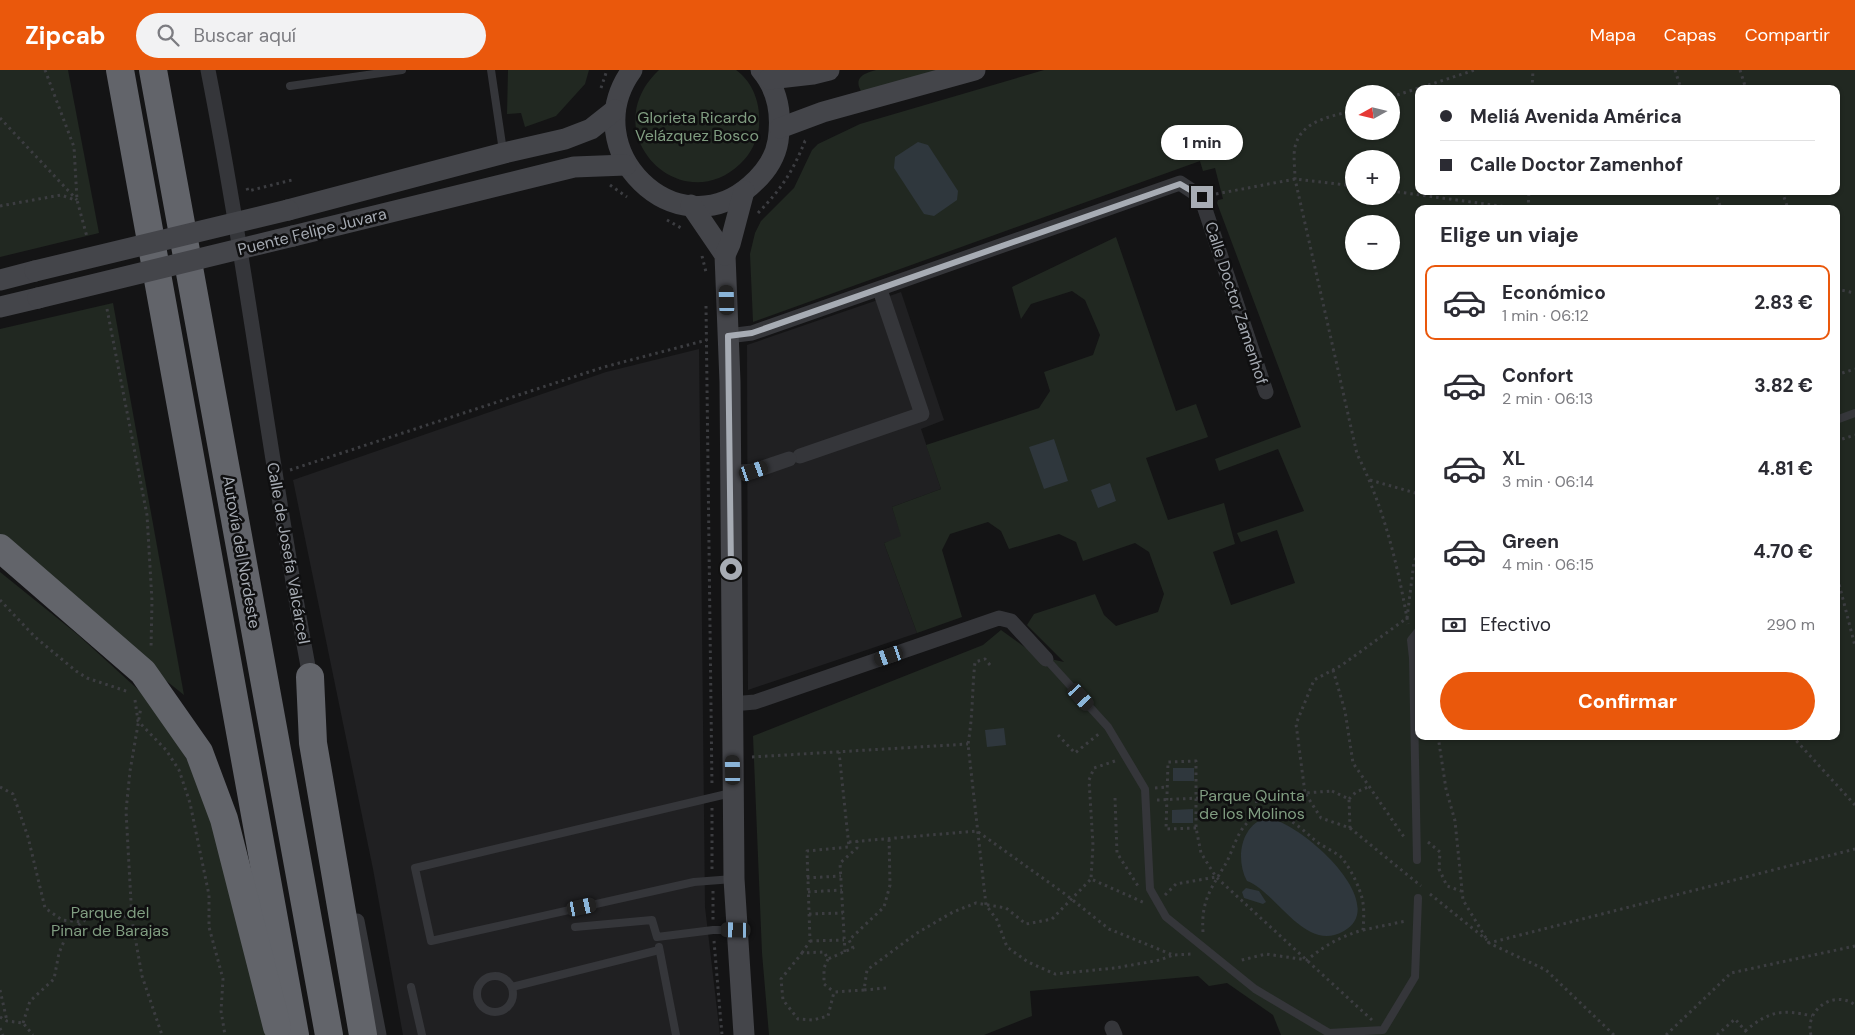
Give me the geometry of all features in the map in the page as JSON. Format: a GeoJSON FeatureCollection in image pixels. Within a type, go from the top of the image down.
{"type":"FeatureCollection","features":[{"type":"Feature","properties":{"kind":"highway"},"geometry":{"type":"LineString","coordinates":[[120,70],[295,1035]]}},
{"type":"Feature","properties":{"kind":"highway","name":"Autovía del Nordeste"},"geometry":{"type":"LineString","coordinates":[[154,70],[329,1035]]}},
{"type":"Feature","properties":{"kind":"highway"},"geometry":{"type":"LineString","coordinates":[[0,548],[143,672],[199,752],[224,819],[279,1035]]}},
{"type":"Feature","properties":{"kind":"highway"},"geometry":{"type":"LineString","coordinates":[[310,677],[313,743],[363,1035]]}},
{"type":"Feature","properties":{"kind":"main road"},"geometry":{"type":"LineString","coordinates":[[632,70],[622,87],[615,110],[614,129],[618,148],[626,165],[638,180],[654,193],[672,201],[691,205],[710,204],[728,200],[744,191],[767,169],[777,146],[780,111],[776,94],[765,74],[813,74],[829,70]]}},
{"type":"Feature","properties":{"kind":"main road"},"geometry":{"type":"LineString","coordinates":[[780,128],[823,112],[975,70]]}},
{"type":"Feature","properties":{"kind":"main road","name":"Puente Felipe Juvara"},"geometry":{"type":"LineString","coordinates":[[0,280],[288,210],[504,152],[565,139],[591,129],[615,110]]}},
{"type":"Feature","properties":{"kind":"main road","name":"Puente Felipe Juvara"},"geometry":{"type":"LineString","coordinates":[[0,308],[574,167],[626,165]]}},
{"type":"Feature","properties":{"kind":"main road"},"geometry":{"type":"LineString","coordinates":[[744,191],[725,254],[717,338],[730,473],[734,879],[744,1035]]}},
{"type":"Feature","properties":{"kind":"main road"},"geometry":{"type":"LineString","coordinates":[[691,205],[725,254]]}},
{"type":"Feature","properties":{"kind":"street","name":"Calle de Josefa Valcárcel"},"geometry":{"type":"LineString","coordinates":[[208,70],[229,177],[310,677],[379,1035]]}},
{"type":"Feature","properties":{"kind":"street"},"geometry":{"type":"LineString","coordinates":[[717,338],[752,333],[1180,184],[1202,197]]}},
{"type":"Feature","properties":{"kind":"street","name":"Calle Doctor Zamenhof"},"geometry":{"type":"LineString","coordinates":[[1202,197],[1266,392]]}},
{"type":"Feature","properties":{"kind":"street"},"geometry":{"type":"LineString","coordinates":[[730,473],[754,471],[922,414],[880,290]]}},
{"type":"Feature","properties":{"kind":"street"},"geometry":{"type":"LineString","coordinates":[[732,704],[755,702],[999,618],[1011,621],[1046,659]]}},
{"type":"Feature","properties":{"kind":"lane"},"geometry":{"type":"LineString","coordinates":[[290,86],[402,70]]}},
{"type":"Feature","properties":{"kind":"lane"},"geometry":{"type":"LineString","coordinates":[[491,70],[504,152]]}},
{"type":"Feature","properties":{"kind":"lane"},"geometry":{"type":"LineString","coordinates":[[1840,419],[1855,413]]}},
{"type":"Feature","properties":{"kind":"lane"},"geometry":{"type":"LineString","coordinates":[[1415,635],[1411,640],[1414,658],[1417,856]]}},
{"type":"Feature","properties":{"kind":"lane"},"geometry":{"type":"LineString","coordinates":[[1046,659],[1108,727],[1145,789],[1150,889],[1166,917],[1255,989],[1329,1033],[1383,1030],[1415,977],[1418,898]]}},
{"type":"Feature","properties":{"kind":"lane"},"geometry":{"type":"LineString","coordinates":[[733,793],[415,868],[431,941],[694,882],[734,879]]}},
{"type":"Feature","properties":{"kind":"lane"},"geometry":{"type":"LineString","coordinates":[[575,927],[652,920],[676,1035]]}},
{"type":"Feature","properties":{"kind":"lane"},"geometry":{"type":"LineString","coordinates":[[657,937],[713,930],[736,930]]}},
{"type":"Feature","properties":{"kind":"lane"},"geometry":{"type":"LineString","coordinates":[[512,987],[659,950]]}},
{"type":"Feature","properties":{"kind":"lane"},"geometry":{"type":"LineString","coordinates":[[499,976],[509,982],[512,987],[513,999],[506,1009],[494,1012],[488,1010],[480,1002],[477,991],[483,980],[488,977],[499,976]]}},
{"type":"Feature","properties":{"kind":"lane"},"geometry":{"type":"LineString","coordinates":[[411,987],[422,1035]]}},
{"type":"Feature","properties":{"kind":"path"},"geometry":{"type":"LineString","coordinates":[[45,70],[74,147],[77,200],[86,238]]}},
{"type":"Feature","properties":{"kind":"path"},"geometry":{"type":"LineString","coordinates":[[1428,85],[1475,70]]}},
{"type":"Feature","properties":{"kind":"path"},"geometry":{"type":"LineString","coordinates":[[1532,85],[1533,70]]}},
{"type":"Feature","properties":{"kind":"path"},"geometry":{"type":"LineString","coordinates":[[1675,70],[1680,85]]}},
{"type":"Feature","properties":{"kind":"path"},"geometry":{"type":"LineString","coordinates":[[1740,70],[1745,85]]}},
{"type":"Feature","properties":{"kind":"path"},"geometry":{"type":"LineString","coordinates":[[1400,94],[1415,89]]}},
{"type":"Feature","properties":{"kind":"path"},"geometry":{"type":"LineString","coordinates":[[1345,113],[1314,122],[1304,128],[1295,148],[1295,178],[1358,454],[1370,480],[1392,546],[1411,640]]}},
{"type":"Feature","properties":{"kind":"path"},"geometry":{"type":"LineString","coordinates":[[0,118],[77,200]]}},
{"type":"Feature","properties":{"kind":"path"},"geometry":{"type":"LineString","coordinates":[[1202,197],[1295,178],[1345,185]]}},
{"type":"Feature","properties":{"kind":"path"},"geometry":{"type":"LineString","coordinates":[[258,188],[292,180]]}},
{"type":"Feature","properties":{"kind":"path"},"geometry":{"type":"LineString","coordinates":[[605,183],[632,200]]}},
{"type":"Feature","properties":{"kind":"path"},"geometry":{"type":"LineString","coordinates":[[1400,192],[1415,194]]}},
{"type":"Feature","properties":{"kind":"path"},"geometry":{"type":"LineString","coordinates":[[0,206],[61,195],[77,200]]}},
{"type":"Feature","properties":{"kind":"path"},"geometry":{"type":"LineString","coordinates":[[1420,195],[1493,205]]}},
{"type":"Feature","properties":{"kind":"path"},"geometry":{"type":"LineString","coordinates":[[663,218],[690,234]]}},
{"type":"Feature","properties":{"kind":"path"},"geometry":{"type":"LineString","coordinates":[[698,247],[702,256],[706,282]]}},
{"type":"Feature","properties":{"kind":"path"},"geometry":{"type":"LineString","coordinates":[[1840,290],[1855,293]]}},
{"type":"Feature","properties":{"kind":"path"},"geometry":{"type":"LineString","coordinates":[[706,301],[717,338],[712,880],[713,930],[722,1035]]}},
{"type":"Feature","properties":{"kind":"path"},"geometry":{"type":"LineString","coordinates":[[107,309],[147,516],[152,601],[152,640],[148,679],[138,721],[130,771],[126,811],[132,920],[142,976],[162,1035]]}},
{"type":"Feature","properties":{"kind":"path"},"geometry":{"type":"LineString","coordinates":[[276,475],[604,367],[717,338]]}},
{"type":"Feature","properties":{"kind":"path"},"geometry":{"type":"LineString","coordinates":[[1840,374],[1855,369]]}},
{"type":"Feature","properties":{"kind":"path"},"geometry":{"type":"LineString","coordinates":[[1840,440],[1855,435]]}},
{"type":"Feature","properties":{"kind":"path"},"geometry":{"type":"LineString","coordinates":[[1370,480],[1415,493]]}},
{"type":"Feature","properties":{"kind":"path"},"geometry":{"type":"LineString","coordinates":[[1368,787],[1356,792],[1349,799],[1350,828],[1321,818],[1306,794],[1296,724],[1314,680],[1333,670],[1407,618],[1415,560]]}},
{"type":"Feature","properties":{"kind":"path"},"geometry":{"type":"LineString","coordinates":[[1840,588],[1855,646]]}},
{"type":"Feature","properties":{"kind":"path"},"geometry":{"type":"LineString","coordinates":[[0,600],[35,638],[76,671],[87,678],[134,694],[138,721],[166,750],[179,770],[190,802],[209,895],[209,927],[223,979],[221,1010],[226,1035]]}},
{"type":"Feature","properties":{"kind":"path"},"geometry":{"type":"LineString","coordinates":[[990,665],[985,659],[976,662],[973,681],[973,718],[968,744],[986,904],[997,920],[1007,947],[1028,962],[1055,974],[1115,968],[1160,960],[1173,955],[1210,953]]}},
{"type":"Feature","properties":{"kind":"path"},"geometry":{"type":"LineString","coordinates":[[1333,670],[1345,711],[1353,764],[1417,856]]}},
{"type":"Feature","properties":{"kind":"path"},"geometry":{"type":"LineString","coordinates":[[1058,735],[1076,753],[1108,727]]}},
{"type":"Feature","properties":{"kind":"path"},"geometry":{"type":"LineString","coordinates":[[1439,740],[1446,789],[1455,821],[1462,900],[1489,942],[1546,970],[1614,1035]]}},
{"type":"Feature","properties":{"kind":"path"},"geometry":{"type":"LineString","coordinates":[[1796,740],[1855,805]]}},
{"type":"Feature","properties":{"kind":"path"},"geometry":{"type":"LineString","coordinates":[[752,757],[968,744]]}},
{"type":"Feature","properties":{"kind":"path"},"geometry":{"type":"LineString","coordinates":[[834,992],[828,1016],[813,1020],[798,1019],[783,1000],[781,979],[810,941],[807,851],[850,847],[839,752]]}},
{"type":"Feature","properties":{"kind":"path"},"geometry":{"type":"LineString","coordinates":[[864,990],[867,970],[896,947],[953,912],[976,903],[1006,908],[1026,924],[1052,919],[1070,898],[1091,879],[1093,846],[1090,780],[1094,768],[1109,761],[1128,759]]}},
{"type":"Feature","properties":{"kind":"path"},"geometry":{"type":"LineString","coordinates":[[1196,828],[1166,829],[1168,762],[1196,761],[1196,828],[1201,853],[1216,877],[1383,1030]]}},
{"type":"Feature","properties":{"kind":"path"},"geometry":{"type":"LineString","coordinates":[[0,787],[12,794],[19,811],[45,908],[62,920],[82,922]]}},
{"type":"Feature","properties":{"kind":"path"},"geometry":{"type":"LineString","coordinates":[[1166,799],[1306,794],[1332,791],[1349,799]]}},
{"type":"Feature","properties":{"kind":"path"},"geometry":{"type":"LineString","coordinates":[[1256,816],[1257,795]]}},
{"type":"Feature","properties":{"kind":"path"},"geometry":{"type":"LineString","coordinates":[[1115,798],[1117,853],[1129,876],[1144,895],[1160,907]]}},
{"type":"Feature","properties":{"kind":"path"},"geometry":{"type":"LineString","coordinates":[[1204,947],[1202,918],[1207,893],[1225,865],[1241,830],[1256,816],[1273,814],[1296,823],[1317,842],[1341,857],[1359,887],[1364,904],[1362,930]]}},
{"type":"Feature","properties":{"kind":"path"},"geometry":{"type":"LineString","coordinates":[[849,842],[889,837],[977,831],[1070,898],[1108,930],[1173,955]]}},
{"type":"Feature","properties":{"kind":"path"},"geometry":{"type":"LineString","coordinates":[[886,988],[834,992],[824,984],[824,968],[828,959],[853,948],[849,940],[884,907],[890,885],[889,837]]}},
{"type":"Feature","properties":{"kind":"path"},"geometry":{"type":"LineString","coordinates":[[1416,840],[1427,842],[1440,852],[1439,869],[1447,886],[1461,891]]}},
{"type":"Feature","properties":{"kind":"path"},"geometry":{"type":"LineString","coordinates":[[845,952],[840,864],[857,848],[857,841]]}},
{"type":"Feature","properties":{"kind":"path"},"geometry":{"type":"LineString","coordinates":[[1489,942],[1855,848]]}},
{"type":"Feature","properties":{"kind":"path"},"geometry":{"type":"LineString","coordinates":[[807,878],[841,876]]}},
{"type":"Feature","properties":{"kind":"path"},"geometry":{"type":"LineString","coordinates":[[1160,907],[1164,895],[1176,884],[1216,877]]}},
{"type":"Feature","properties":{"kind":"path"},"geometry":{"type":"LineString","coordinates":[[1091,879],[1116,892],[1152,906],[1160,907]]}},
{"type":"Feature","properties":{"kind":"path"},"geometry":{"type":"LineString","coordinates":[[808,892],[842,890]]}},
{"type":"Feature","properties":{"kind":"path"},"geometry":{"type":"LineString","coordinates":[[23,1023],[30,1001],[54,978],[59,953],[67,934],[90,916],[111,909],[132,920]]}},
{"type":"Feature","properties":{"kind":"path"},"geometry":{"type":"LineString","coordinates":[[809,914],[843,913]]}},
{"type":"Feature","properties":{"kind":"path"},"geometry":{"type":"LineString","coordinates":[[1225,965],[1266,954],[1307,960],[1321,948],[1345,935],[1417,919]]}},
{"type":"Feature","properties":{"kind":"path"},"geometry":{"type":"LineString","coordinates":[[810,941],[844,940]]}},
{"type":"Feature","properties":{"kind":"path"},"geometry":{"type":"LineString","coordinates":[[1666,1035],[1731,973],[1855,946]]}},
{"type":"Feature","properties":{"kind":"path"},"geometry":{"type":"LineString","coordinates":[[802,953],[824,952],[828,959]]}},
{"type":"Feature","properties":{"kind":"path"},"geometry":{"type":"LineString","coordinates":[[0,990],[7,1021]]}},
{"type":"Feature","properties":{"kind":"path"},"geometry":{"type":"LineString","coordinates":[[1811,1035],[1812,1016],[1824,1002],[1843,999],[1855,1005]]}},
{"type":"Feature","properties":{"kind":"path"},"geometry":{"type":"LineString","coordinates":[[1745,1030],[1761,1018],[1779,1012],[1794,1012],[1812,1016]]}},
{"type":"Feature","properties":{"kind":"path"},"geometry":{"type":"LineString","coordinates":[[0,1016],[7,1021],[23,1023],[33,1035]]}},
{"type":"Feature","properties":{"kind":"path"},"geometry":{"type":"LineString","coordinates":[[1717,1035],[1735,1019],[1749,1035]]}},
{"type":"Feature","properties":{"kind":"path"},"geometry":{"type":"LineString","coordinates":[[0,1028],[3,1035]]}},
{"type":"Feature","properties":{"kind":"shaded area"},"geometry":{"type":"Polygon","coordinates":[[[918,142],[928,145],[958,191],[957,200],[934,216],[924,214],[894,168],[895,157],[918,142]]]}},
{"type":"Feature","properties":{"kind":"shaded area"},"geometry":{"type":"Polygon","coordinates":[[[901,292],[944,420],[921,429],[941,489],[892,507],[902,537],[884,543],[917,633],[748,690],[747,345],[901,292]]]}},
{"type":"Feature","properties":{"kind":"shaded area"},"geometry":{"type":"Polygon","coordinates":[[[699,349],[705,907],[720,1035],[403,1035],[373,869],[293,480],[606,372],[699,349]]]}},
{"type":"Feature","properties":{"kind":"shaded area"},"geometry":{"type":"Polygon","coordinates":[[[1054,439],[1068,481],[1044,489],[1029,447],[1054,439]]]}},
{"type":"Feature","properties":{"kind":"shaded area"},"geometry":{"type":"Polygon","coordinates":[[[1110,483],[1116,501],[1098,508],[1091,490],[1110,483]]]}},
{"type":"Feature","properties":{"kind":"shaded area"},"geometry":{"type":"Polygon","coordinates":[[[1004,728],[1006,745],[987,747],[985,730],[1004,728]]]}},
{"type":"Feature","properties":{"kind":"shaded area"},"geometry":{"type":"Polygon","coordinates":[[[1173,768],[1194,768],[1194,781],[1173,781],[1173,768]]]}},
{"type":"Feature","properties":{"kind":"shaded area"},"geometry":{"type":"Polygon","coordinates":[[[1193,809],[1193,823],[1172,823],[1172,810],[1193,809]]]}},
{"type":"Feature","properties":{"kind":"shaded area"},"geometry":{"type":"Polygon","coordinates":[[[1266,818],[1280,822],[1298,832],[1335,864],[1349,883],[1357,902],[1356,918],[1344,931],[1330,936],[1317,934],[1304,928],[1258,887],[1247,881],[1241,863],[1243,844],[1251,828],[1266,818]]]}},
{"type":"Feature","properties":{"kind":"shaded area"},"geometry":{"type":"Polygon","coordinates":[[[1246,888],[1259,891],[1266,902],[1263,904],[1244,898],[1242,892],[1246,888]]]}},
{"type":"Feature","properties":{"kind":"green space"},"geometry":{"type":"Polygon","coordinates":[[[0,70],[68,70],[99,233],[0,257],[0,70]]]}},
{"type":"Feature","properties":{"kind":"green space"},"geometry":{"type":"Polygon","coordinates":[[[508,70],[589,70],[585,84],[556,116],[525,127],[521,113],[507,114],[508,70]]]}},
{"type":"Feature","properties":{"kind":"green space","name":"Glorieta Ricardo Velázquez Bosco"},"geometry":{"type":"Polygon","coordinates":[[[659,70],[736,70],[742,75],[755,95],[759,111],[759,127],[753,147],[740,164],[717,179],[693,182],[671,176],[652,162],[640,142],[635,119],[641,94],[659,70]]]}},
{"type":"Feature","properties":{"kind":"green space"},"geometry":{"type":"Polygon","coordinates":[[[876,70],[951,70],[862,93],[858,84],[860,77],[876,70]]]}},
{"type":"Feature","properties":{"kind":"green space","name":"Parque Quinta de los Molinos"},"geometry":{"type":"Polygon","coordinates":[[[1044,70],[1855,70],[1855,1035],[1281,1035],[1273,1015],[1227,983],[1209,986],[1198,976],[1030,991],[1032,1016],[984,1035],[769,1035],[762,953],[753,736],[983,645],[1001,630],[1037,656],[1064,662],[1027,625],[1034,614],[1095,594],[1104,615],[1116,626],[1158,612],[1164,594],[1149,552],[1135,543],[1083,561],[1076,542],[1059,534],[1009,549],[1001,531],[988,522],[950,534],[942,550],[962,617],[917,633],[884,543],[901,536],[892,507],[941,489],[926,445],[1039,408],[1050,391],[1044,372],[1093,355],[1100,335],[1085,300],[1072,291],[1031,304],[1021,319],[1012,287],[1116,237],[1176,411],[1196,404],[1208,437],[1146,458],[1168,520],[1224,503],[1235,544],[1213,552],[1231,605],[1295,583],[1277,530],[1241,542],[1237,533],[1304,511],[1278,449],[1219,471],[1215,459],[1301,427],[1217,203],[1218,200],[1223,199],[1215,168],[1203,171],[1200,161],[753,322],[750,254],[755,233],[761,221],[794,188],[812,150],[818,144],[860,124],[1044,70]]]}},
{"type":"Feature","properties":{"kind":"green space"},"geometry":{"type":"Polygon","coordinates":[[[113,303],[184,695],[154,671],[0,534],[0,329],[113,303]]]}},
{"type":"Feature","properties":{"kind":"green space","name":"Parque del Pinar de Barajas"},"geometry":{"type":"Polygon","coordinates":[[[0,572],[77,634],[154,704],[202,785],[268,1035],[0,1035],[0,572]]]}},
{"type":"Feature","properties":{"kind":"route"},"geometry":{"type":"LineString","coordinates":[[731,569],[728,336],[752,333],[880,290],[1180,184],[1202,197]]}}]}
